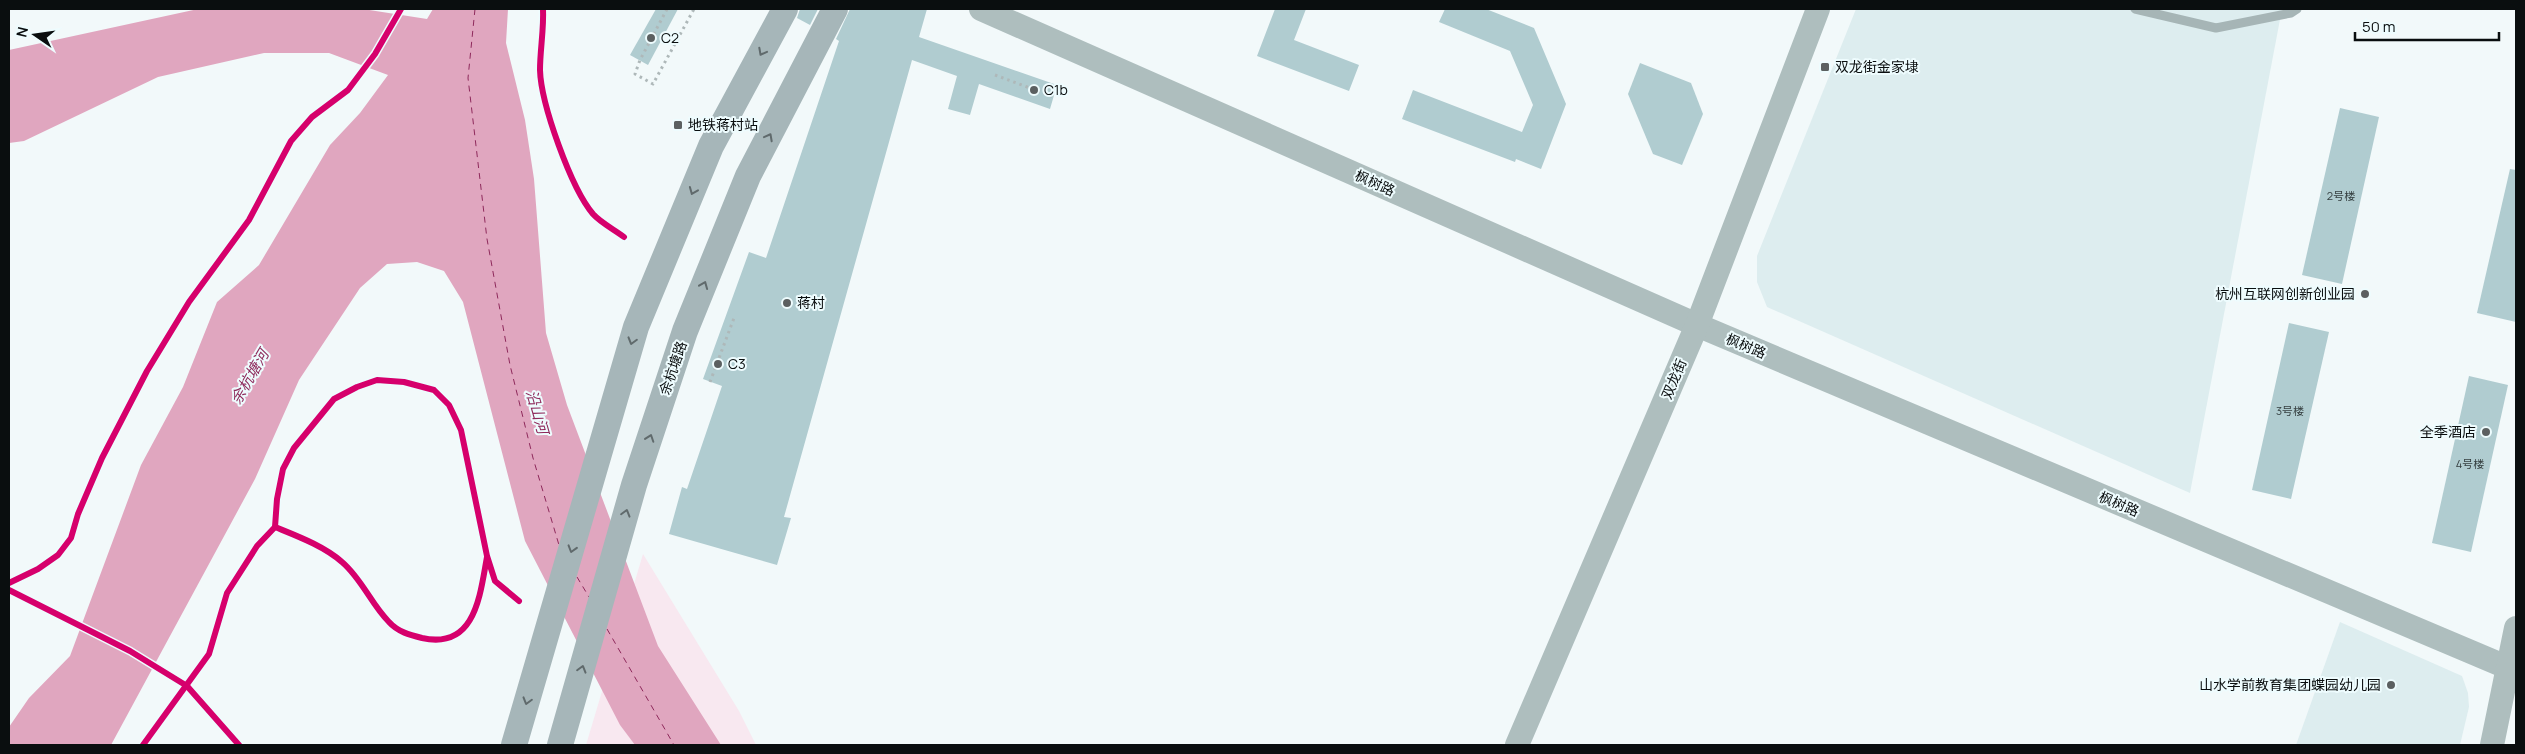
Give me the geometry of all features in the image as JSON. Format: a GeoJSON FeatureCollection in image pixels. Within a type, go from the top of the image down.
{"type":"FeatureCollection","features":[{"type":"Feature","properties":{"kind":"main road"},"geometry":{"type":"LineString","coordinates":[[514,745],[636,328],[711,146],[784,9]]}},
{"type":"Feature","properties":{"kind":"main road","name":"余杭塘路"},"geometry":{"type":"LineString","coordinates":[[560,745],[634,485],[686,331],[748,176],[835,9]]}},
{"type":"Feature","properties":{"kind":"street","name":"枫树路"},"geometry":{"type":"LineString","coordinates":[[981,9],[1697,325],[2512,670]]}},
{"type":"Feature","properties":{"kind":"street","name":"双龙街"},"geometry":{"type":"LineString","coordinates":[[1518,745],[1697,325],[1818,9]]}},
{"type":"Feature","properties":{"kind":"street"},"geometry":{"type":"LineString","coordinates":[[2492,745],[2512,670],[2516,628]]}},
{"type":"Feature","properties":{"kind":"lane"},"geometry":{"type":"LineString","coordinates":[[2135,9],[2216,28],[2291,13],[2297,9]]}},
{"type":"Feature","properties":{"kind":"path"},"geometry":{"type":"LineString","coordinates":[[667,9],[640,60],[635,74],[652,84],[694,9]]}},
{"type":"Feature","properties":{"kind":"path"},"geometry":{"type":"LineString","coordinates":[[995,75],[1054,97]]}},
{"type":"Feature","properties":{"kind":"path"},"geometry":{"type":"LineString","coordinates":[[710,382],[734,318]]}},
{"type":"Feature","properties":{"kind":"shaded area"},"geometry":{"type":"Polygon","coordinates":[[[1856,9],[2282,9],[2190,493],[1767,307],[1757,282],[1757,256],[1856,9]]]}},
{"type":"Feature","properties":{"kind":"shaded area"},"geometry":{"type":"Polygon","coordinates":[[[643,554],[739,711],[756,745],[586,745],[643,554]]]}},
{"type":"Feature","properties":{"kind":"shaded area","name":"山水学前教育集团蝶园幼儿园"},"geometry":{"type":"Polygon","coordinates":[[[2340,622],[2462,676],[2468,693],[2469,707],[2460,745],[2296,745],[2340,622]]]}},
{"type":"Feature","properties":{"kind":"water"},"geometry":{"type":"Polygon","coordinates":[[[198,9],[363,9],[427,19],[433,9],[508,9],[506,43],[525,120],[534,179],[546,333],[567,405],[658,646],[721,745],[635,745],[620,725],[525,541],[463,302],[444,271],[417,262],[387,264],[360,288],[299,380],[255,479],[111,745],[9,745],[9,727],[29,698],[70,656],[141,465],[183,387],[217,302],[259,265],[330,145],[360,113],[388,75],[329,53],[264,53],[158,77],[24,141],[9,143],[9,50],[198,9]]]}},
{"type":"Feature","properties":{"kind":"building","name":"C2"},"geometry":{"type":"Polygon","coordinates":[[[656,9],[678,9],[648,65],[630,55],[656,9]]]}},
{"type":"Feature","properties":{"kind":"building"},"geometry":{"type":"Polygon","coordinates":[[[800,9],[818,9],[810,25],[797,18],[800,9]]]}},
{"type":"Feature","properties":{"kind":"building","name":"蒋村"},"geometry":{"type":"Polygon","coordinates":[[[850,9],[927,9],[919,37],[1057,85],[1050,109],[979,84],[970,115],[948,109],[957,76],[912,60],[784,517],[791,518],[777,565],[669,534],[682,487],[687,489],[722,386],[703,379],[749,252],[766,258],[839,41],[836,39],[850,9]]]}},
{"type":"Feature","properties":{"kind":"building"},"geometry":{"type":"Polygon","coordinates":[[[1275,9],[1306,9],[1294,40],[1359,65],[1349,91],[1257,56],[1275,9]]]}},
{"type":"Feature","properties":{"kind":"building"},"geometry":{"type":"Polygon","coordinates":[[[1445,9],[1486,9],[1534,28],[1566,104],[1541,169],[1516,159],[1515,162],[1402,119],[1413,90],[1522,132],[1533,105],[1510,51],[1439,22],[1445,9]]]}},
{"type":"Feature","properties":{"kind":"building"},"geometry":{"type":"Polygon","coordinates":[[[1640,63],[1691,83],[1703,114],[1682,165],[1653,154],[1628,94],[1640,63]]]}},
{"type":"Feature","properties":{"kind":"building"},"geometry":{"type":"Polygon","coordinates":[[[2340,108],[2379,117],[2342,284],[2302,275],[2340,108]]]}},
{"type":"Feature","properties":{"kind":"building"},"geometry":{"type":"Polygon","coordinates":[[[2510,169],[2516,170],[2516,322],[2477,313],[2510,169]]]}},
{"type":"Feature","properties":{"kind":"building"},"geometry":{"type":"Polygon","coordinates":[[[2289,323],[2329,332],[2291,499],[2252,490],[2289,323]]]}},
{"type":"Feature","properties":{"kind":"building"},"geometry":{"type":"Polygon","coordinates":[[[2469,376],[2508,385],[2471,552],[2432,543],[2469,376]]]}},
{"type":"Feature","properties":{"kind":"ferry route"},"geometry":{"type":"LineString","coordinates":[[475,9],[468,78],[487,239],[510,365],[533,458],[559,545]]}},
{"type":"Feature","properties":{"kind":"ferry route"},"geometry":{"type":"LineString","coordinates":[[577,577],[589,597]]}},
{"type":"Feature","properties":{"kind":"ferry route"},"geometry":{"type":"LineString","coordinates":[[607,629],[674,745]]}},
{"type":"Feature","properties":{"kind":"cycle path"},"geometry":{"type":"LineString","coordinates":[[9,583],[38,569],[58,555],[71,538],[78,514],[102,458],[147,371],[189,302],[249,220],[291,141],[312,117],[348,90],[375,54],[401,9]]}},
{"type":"Feature","properties":{"kind":"cycle path"},"geometry":{"type":"LineString","coordinates":[[543,9],[540,70],[551,124],[567,166],[584,202],[593,214],[624,237]]}},
{"type":"Feature","properties":{"kind":"cycle path"},"geometry":{"type":"LineString","coordinates":[[143,745],[209,654],[227,593],[257,546],[275,527],[277,499],[283,469],[294,448],[334,399],[357,387],[377,380],[404,382],[434,390],[449,405],[461,430],[487,556],[495,581],[519,601]]}},
{"type":"Feature","properties":{"kind":"cycle path"},"geometry":{"type":"LineString","coordinates":[[275,527],[310,542],[335,556],[355,576],[383,615],[396,628],[404,633],[422,638],[440,639],[454,636],[464,627],[472,616],[478,602],[487,557]]}},
{"type":"Feature","properties":{"kind":"cycle path"},"geometry":{"type":"LineString","coordinates":[[9,590],[130,651],[187,686],[239,745]]}},
{"type":"Feature","properties":{"kind":"place","name":"C2"},"geometry":{"type":"Point","coordinates":[651,38]}},
{"type":"Feature","properties":{"kind":"place","name":"双龙街金家埭"},"geometry":{"type":"Point","coordinates":[1825,67]}},
{"type":"Feature","properties":{"kind":"place","name":"C1b"},"geometry":{"type":"Point","coordinates":[1034,90]}},
{"type":"Feature","properties":{"kind":"place","name":"地铁蒋村站"},"geometry":{"type":"Point","coordinates":[678,125]}},
{"type":"Feature","properties":{"kind":"place","name":"杭州互联网创新创业园"},"geometry":{"type":"Point","coordinates":[2365,294]}},
{"type":"Feature","properties":{"kind":"place","name":"蒋村"},"geometry":{"type":"Point","coordinates":[787,303]}},
{"type":"Feature","properties":{"kind":"place","name":"C3"},"geometry":{"type":"Point","coordinates":[718,364]}},
{"type":"Feature","properties":{"kind":"place","name":"全季酒店"},"geometry":{"type":"Point","coordinates":[2486,432]}},
{"type":"Feature","properties":{"kind":"place","name":"山水学前教育集团蝶园幼儿园"},"geometry":{"type":"Point","coordinates":[2391,685]}},
{"type":"Feature","properties":{"kind":"water label","name":"余杭塘河"},"geometry":{"type":"Point","coordinates":[250,377]}},
{"type":"Feature","properties":{"kind":"water label","name":"沿山河"},"geometry":{"type":"Point","coordinates":[537,412]}}]}
